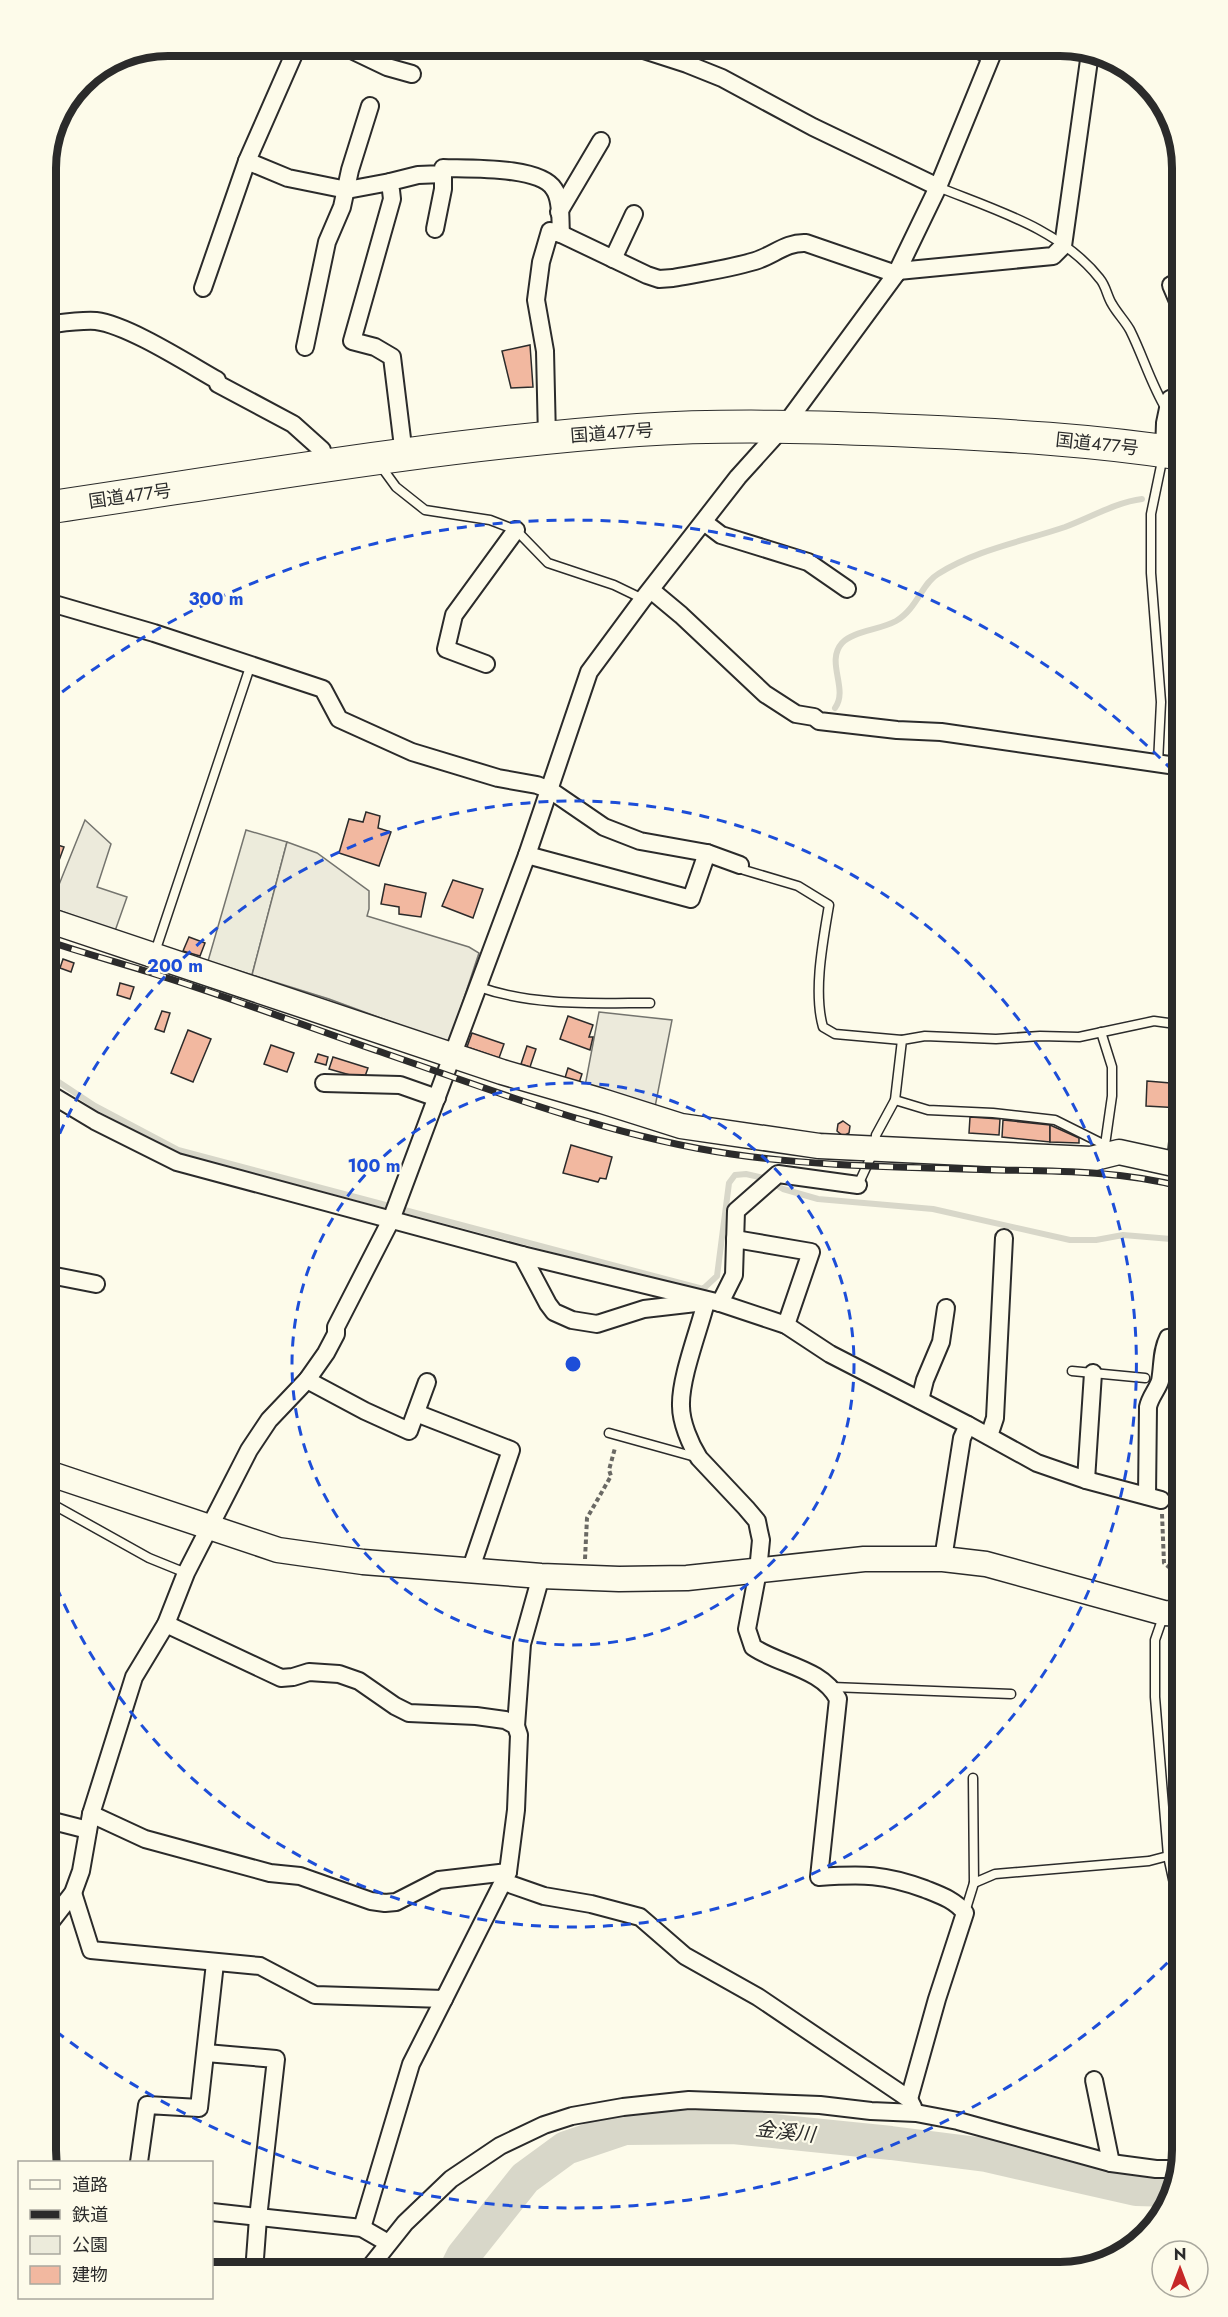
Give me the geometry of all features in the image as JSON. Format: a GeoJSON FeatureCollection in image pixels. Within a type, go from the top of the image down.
{"type":"FeatureCollection","features":[{"type":"Feature","properties":{"kind":"highway","name":"国道477号"},"geometry":{"type":"LineString","coordinates":[[56,506],[390,457],[547,438],[641,430],[785,425],[1011,435],[1172,452]]}},
{"type":"Feature","properties":{"kind":"street"},"geometry":{"type":"LineString","coordinates":[[203,288],[247,161],[293,56]]}},
{"type":"Feature","properties":{"kind":"street"},"geometry":{"type":"LineString","coordinates":[[365,56],[412,74]]}},
{"type":"Feature","properties":{"kind":"street"},"geometry":{"type":"LineString","coordinates":[[662,56],[722,78],[813,127],[938,187]]}},
{"type":"Feature","properties":{"kind":"street"},"geometry":{"type":"LineString","coordinates":[[56,1915],[73,1893],[81,1871],[91,1814],[134,1677],[166,1624],[186,1573],[249,1450],[264,1427],[307,1380],[336,1334],[336,1328],[391,1220],[527,855],[590,672],[738,477],[785,425],[897,273],[938,187],[992,56]]}},
{"type":"Feature","properties":{"kind":"street"},"geometry":{"type":"LineString","coordinates":[[547,438],[545,351],[536,300],[541,262],[550,231],[659,279],[756,260],[778,248],[796,242],[806,243],[897,273],[1053,256],[1063,246],[1089,59]]}},
{"type":"Feature","properties":{"kind":"street"},"geometry":{"type":"LineString","coordinates":[[305,347],[327,242],[347,190],[350,171],[370,106]]}},
{"type":"Feature","properties":{"kind":"street"},"geometry":{"type":"LineString","coordinates":[[559,212],[601,141]]}},
{"type":"Feature","properties":{"kind":"street"},"geometry":{"type":"LineString","coordinates":[[247,161],[288,178],[347,190],[418,175],[443,174]]}},
{"type":"Feature","properties":{"kind":"street"},"geometry":{"type":"LineString","coordinates":[[435,229],[443,189],[443,168],[495,170],[540,178],[549,182],[556,190],[561,234]]}},
{"type":"Feature","properties":{"kind":"street"},"geometry":{"type":"LineString","coordinates":[[390,182],[392,199],[352,341],[375,347],[392,357],[390,457]]}},
{"type":"Feature","properties":{"kind":"street"},"geometry":{"type":"LineString","coordinates":[[613,259],[634,214]]}},
{"type":"Feature","properties":{"kind":"street"},"geometry":{"type":"LineString","coordinates":[[56,324],[99,322],[124,329],[293,424],[322,450],[325,467]]}},
{"type":"Feature","properties":{"kind":"street"},"geometry":{"type":"LineString","coordinates":[[1172,398],[1167,410],[1172,445]]}},
{"type":"Feature","properties":{"kind":"street"},"geometry":{"type":"LineString","coordinates":[[704,522],[721,536],[808,562],[847,589]]}},
{"type":"Feature","properties":{"kind":"street"},"geometry":{"type":"LineString","coordinates":[[486,664],[446,649],[454,615],[516,530]]}},
{"type":"Feature","properties":{"kind":"street"},"geometry":{"type":"LineString","coordinates":[[647,594],[681,615],[765,694],[796,714],[814,717],[819,721],[897,730],[941,732],[1172,765]]}},
{"type":"Feature","properties":{"kind":"street"},"geometry":{"type":"LineString","coordinates":[[56,604],[154,633],[323,689],[339,719],[412,752],[498,778],[537,784],[550,790],[604,827],[631,838],[706,853],[740,866]]}},
{"type":"Feature","properties":{"kind":"street"},"geometry":{"type":"LineString","coordinates":[[527,855],[691,899],[706,853]]}},
{"type":"Feature","properties":{"kind":"street"},"geometry":{"type":"LineString","coordinates":[[56,924],[502,1072],[681,1126],[819,1146],[1090,1159],[1112,1149],[1172,1163]]}},
{"type":"Feature","properties":{"kind":"street"},"geometry":{"type":"LineString","coordinates":[[324,1083],[400,1085],[437,1098]]}},
{"type":"Feature","properties":{"kind":"street"},"geometry":{"type":"LineString","coordinates":[[56,1098],[95,1121],[177,1162],[522,1255],[713,1303],[786,1325],[830,1354],[1037,1463],[1154,1498],[1148,1407],[1150,1397],[1159,1383],[1163,1348],[1168,1338],[1172,1337]]}},
{"type":"Feature","properties":{"kind":"street"},"geometry":{"type":"LineString","coordinates":[[858,1185],[778,1174],[736,1211],[734,1275],[713,1303],[688,1368],[681,1407],[692,1447],[699,1458],[757,1521],[761,1540],[758,1571],[747,1629],[753,1647],[816,1677],[832,1687],[838,1699],[819,1877],[886,1876],[937,1893],[952,1901],[965,1913],[937,1999],[912,2106]]}},
{"type":"Feature","properties":{"kind":"street"},"geometry":{"type":"LineString","coordinates":[[989,1436],[995,1418],[1004,1238]]}},
{"type":"Feature","properties":{"kind":"street"},"geometry":{"type":"LineString","coordinates":[[735,1239],[811,1252],[786,1325]]}},
{"type":"Feature","properties":{"kind":"street"},"geometry":{"type":"LineString","coordinates":[[522,1255],[554,1312],[572,1320],[597,1324],[644,1309],[713,1303]]}},
{"type":"Feature","properties":{"kind":"street"},"geometry":{"type":"LineString","coordinates":[[56,1276],[96,1284]]}},
{"type":"Feature","properties":{"kind":"street"},"geometry":{"type":"LineString","coordinates":[[920,1400],[925,1380],[941,1342],[946,1308]]}},
{"type":"Feature","properties":{"kind":"street"},"geometry":{"type":"LineString","coordinates":[[1086,1479],[1093,1373]]}},
{"type":"Feature","properties":{"kind":"street"},"geometry":{"type":"LineString","coordinates":[[307,1380],[409,1431],[427,1382]]}},
{"type":"Feature","properties":{"kind":"street"},"geometry":{"type":"LineString","coordinates":[[416,1413],[511,1450],[470,1571]]}},
{"type":"Feature","properties":{"kind":"street"},"geometry":{"type":"LineString","coordinates":[[943,1559],[962,1438],[968,1425]]}},
{"type":"Feature","properties":{"kind":"street"},"geometry":{"type":"LineString","coordinates":[[56,1476],[278,1550],[363,1562],[541,1576],[619,1579],[687,1578],[864,1559],[943,1559],[986,1564],[1172,1614]]}},
{"type":"Feature","properties":{"kind":"street"},"geometry":{"type":"LineString","coordinates":[[362,2229],[411,2064],[506,1877],[516,1810],[519,1735],[516,1726],[522,1644],[541,1576]]}},
{"type":"Feature","properties":{"kind":"street"},"geometry":{"type":"LineString","coordinates":[[166,1624],[281,1678],[319,1671],[339,1674],[359,1681],[395,1707],[409,1713],[476,1716],[505,1720],[516,1726]]}},
{"type":"Feature","properties":{"kind":"street"},"geometry":{"type":"LineString","coordinates":[[91,1814],[145,1839],[270,1873],[300,1876],[371,1901],[385,1903],[406,1899],[430,1883],[440,1880],[506,1877],[544,1896],[640,1917],[685,1956],[758,1996],[912,2106],[1111,2163],[1171,2169]]}},
{"type":"Feature","properties":{"kind":"street"},"geometry":{"type":"LineString","coordinates":[[56,1822],[88,1830]]}},
{"type":"Feature","properties":{"kind":"street"},"geometry":{"type":"LineString","coordinates":[[73,1893],[91,1950],[260,1966],[315,1995],[444,1999]]}},
{"type":"Feature","properties":{"kind":"street"},"geometry":{"type":"LineString","coordinates":[[140,2161],[147,2104],[199,2108],[215,1963]]}},
{"type":"Feature","properties":{"kind":"street"},"geometry":{"type":"LineString","coordinates":[[206,2053],[276,2059],[255,2261]]}},
{"type":"Feature","properties":{"kind":"street"},"geometry":{"type":"LineString","coordinates":[[1094,2080],[1111,2163]]}},
{"type":"Feature","properties":{"kind":"street"},"geometry":{"type":"LineString","coordinates":[[374,2261],[405,2223],[451,2179],[500,2146],[544,2124],[572,2116],[623,2107],[689,2100],[820,2105],[871,2111],[912,2106]]}},
{"type":"Feature","properties":{"kind":"street"},"geometry":{"type":"LineString","coordinates":[[213,2211],[362,2229],[388,2243]]}},
{"type":"Feature","properties":{"kind":"lane"},"geometry":{"type":"LineString","coordinates":[[938,187],[1014,217],[1044,233],[1085,263],[1102,281],[1110,301],[1130,329],[1153,388],[1167,410]]}},
{"type":"Feature","properties":{"kind":"lane"},"geometry":{"type":"LineString","coordinates":[[1158,763],[1161,702],[1151,573],[1151,514],[1172,455]]}},
{"type":"Feature","properties":{"kind":"lane"},"geometry":{"type":"LineString","coordinates":[[390,457],[396,487],[425,510],[490,520],[516,530],[548,563],[647,594]]}},
{"type":"Feature","properties":{"kind":"lane"},"geometry":{"type":"LineString","coordinates":[[154,955],[251,664]]}},
{"type":"Feature","properties":{"kind":"lane"},"geometry":{"type":"LineString","coordinates":[[740,866],[744,870],[798,886],[829,905],[820,990],[823,1027],[835,1034],[902,1040],[925,1036],[996,1039],[1040,1036],[1079,1037],[1154,1021],[1172,1023]]}},
{"type":"Feature","properties":{"kind":"lane"},"geometry":{"type":"LineString","coordinates":[[479,987],[494,992],[574,1004],[650,1003]]}},
{"type":"Feature","properties":{"kind":"lane"},"geometry":{"type":"LineString","coordinates":[[1101,1032],[1112,1067],[1110,1115],[1112,1149]]}},
{"type":"Feature","properties":{"kind":"lane"},"geometry":{"type":"LineString","coordinates":[[858,1185],[874,1148],[876,1135],[895,1100],[902,1040]]}},
{"type":"Feature","properties":{"kind":"lane"},"geometry":{"type":"LineString","coordinates":[[895,1100],[928,1110],[993,1113],[1055,1120],[1112,1149]]}},
{"type":"Feature","properties":{"kind":"lane"},"geometry":{"type":"LineString","coordinates":[[1072,1371],[1145,1378]]}},
{"type":"Feature","properties":{"kind":"lane"},"geometry":{"type":"LineString","coordinates":[[609,1433],[699,1458]]}},
{"type":"Feature","properties":{"kind":"lane"},"geometry":{"type":"LineString","coordinates":[[56,1506],[149,1558],[186,1573]]}},
{"type":"Feature","properties":{"kind":"lane"},"geometry":{"type":"LineString","coordinates":[[1172,1615],[1155,1640],[1154,1659],[1168,1856],[1172,1874]]}},
{"type":"Feature","properties":{"kind":"lane"},"geometry":{"type":"LineString","coordinates":[[832,1687],[1011,1694]]}},
{"type":"Feature","properties":{"kind":"lane"},"geometry":{"type":"LineString","coordinates":[[965,1913],[974,1883],[973,1778]]}},
{"type":"Feature","properties":{"kind":"lane"},"geometry":{"type":"LineString","coordinates":[[974,1883],[995,1874],[1149,1861],[1168,1856]]}},
{"type":"Feature","properties":{"kind":"path"},"geometry":{"type":"LineString","coordinates":[[584,1565],[587,1518],[611,1476],[609,1470],[619,1436]]}},
{"type":"Feature","properties":{"kind":"path"},"geometry":{"type":"LineString","coordinates":[[1154,1498],[1164,1563],[1170,1569]]}},
{"type":"Feature","properties":{"kind":"green space"},"geometry":{"type":"Polygon","coordinates":[[[246,830],[287,842],[252,975],[208,961],[246,830]]]}},
{"type":"Feature","properties":{"kind":"shaded area"},"geometry":{"type":"Polygon","coordinates":[[[85,820],[111,844],[97,887],[127,897],[115,931],[56,909],[56,892],[85,820]]]}},
{"type":"Feature","properties":{"kind":"shaded area"},"geometry":{"type":"Polygon","coordinates":[[[287,842],[317,853],[369,891],[367,916],[469,947],[479,953],[449,1043],[329,999],[252,975],[287,842]]]}},
{"type":"Feature","properties":{"kind":"shaded area"},"geometry":{"type":"Polygon","coordinates":[[[599,1012],[672,1020],[655,1107],[585,1086],[599,1012]]]}},
{"type":"Feature","properties":{"kind":"building"},"geometry":{"type":"Polygon","coordinates":[[[530,345],[533,387],[511,388],[502,351],[530,345]]]}},
{"type":"Feature","properties":{"kind":"building"},"geometry":{"type":"Polygon","coordinates":[[[366,812],[380,816],[378,828],[391,832],[379,866],[339,853],[349,819],[363,822],[366,812]]]}},
{"type":"Feature","properties":{"kind":"building"},"geometry":{"type":"Polygon","coordinates":[[[56,844],[64,847],[56,869],[56,844]]]}},
{"type":"Feature","properties":{"kind":"building"},"geometry":{"type":"Polygon","coordinates":[[[453,880],[483,889],[473,918],[442,906],[453,880]]]}},
{"type":"Feature","properties":{"kind":"building"},"geometry":{"type":"Polygon","coordinates":[[[385,884],[426,893],[421,917],[399,914],[399,907],[381,904],[385,884]]]}},
{"type":"Feature","properties":{"kind":"building"},"geometry":{"type":"Polygon","coordinates":[[[189,937],[205,943],[200,956],[183,951],[189,937]]]}},
{"type":"Feature","properties":{"kind":"building"},"geometry":{"type":"Polygon","coordinates":[[[63,959],[74,963],[71,972],[60,968],[63,959]]]}},
{"type":"Feature","properties":{"kind":"building"},"geometry":{"type":"Polygon","coordinates":[[[120,983],[134,987],[130,999],[117,995],[120,983]]]}},
{"type":"Feature","properties":{"kind":"building"},"geometry":{"type":"Polygon","coordinates":[[[162,1011],[170,1013],[164,1032],[155,1029],[162,1011]]]}},
{"type":"Feature","properties":{"kind":"building"},"geometry":{"type":"Polygon","coordinates":[[[568,1016],[593,1025],[589,1037],[593,1037],[590,1050],[560,1039],[568,1016]]]}},
{"type":"Feature","properties":{"kind":"building"},"geometry":{"type":"Polygon","coordinates":[[[188,1030],[211,1039],[193,1082],[171,1073],[188,1030]]]}},
{"type":"Feature","properties":{"kind":"building"},"geometry":{"type":"Polygon","coordinates":[[[472,1033],[504,1044],[499,1058],[467,1047],[472,1033]]]}},
{"type":"Feature","properties":{"kind":"building"},"geometry":{"type":"Polygon","coordinates":[[[271,1045],[294,1053],[287,1072],[264,1064],[271,1045]]]}},
{"type":"Feature","properties":{"kind":"building"},"geometry":{"type":"Polygon","coordinates":[[[527,1046],[536,1049],[530,1067],[521,1064],[527,1046]]]}},
{"type":"Feature","properties":{"kind":"building"},"geometry":{"type":"Polygon","coordinates":[[[318,1054],[328,1057],[326,1065],[315,1062],[318,1054]]]}},
{"type":"Feature","properties":{"kind":"building"},"geometry":{"type":"Polygon","coordinates":[[[333,1057],[368,1068],[364,1079],[329,1069],[333,1057]]]}},
{"type":"Feature","properties":{"kind":"building"},"geometry":{"type":"Polygon","coordinates":[[[568,1068],[582,1074],[578,1086],[564,1081],[568,1068]]]}},
{"type":"Feature","properties":{"kind":"building"},"geometry":{"type":"Polygon","coordinates":[[[1147,1081],[1172,1083],[1172,1107],[1146,1106],[1147,1081]]]}},
{"type":"Feature","properties":{"kind":"building"},"geometry":{"type":"Polygon","coordinates":[[[970,1117],[1000,1119],[999,1135],[969,1133],[970,1117]]]}},
{"type":"Feature","properties":{"kind":"building"},"geometry":{"type":"Polygon","coordinates":[[[1003,1120],[1050,1125],[1050,1142],[1002,1137],[1003,1120]]]}},
{"type":"Feature","properties":{"kind":"building"},"geometry":{"type":"Polygon","coordinates":[[[843,1121],[850,1126],[849,1133],[843,1136],[837,1131],[838,1124],[843,1121]]]}},
{"type":"Feature","properties":{"kind":"building"},"geometry":{"type":"Polygon","coordinates":[[[1050,1125],[1079,1138],[1079,1143],[1050,1142],[1050,1125]]]}},
{"type":"Feature","properties":{"kind":"building"},"geometry":{"type":"Polygon","coordinates":[[[1170,1129],[1172,1129],[1172,1149],[1168,1149],[1170,1129]]]}},
{"type":"Feature","properties":{"kind":"building"},"geometry":{"type":"Polygon","coordinates":[[[571,1145],[612,1157],[606,1179],[600,1178],[598,1182],[563,1173],[571,1145]]]}},
{"type":"Feature","properties":{"kind":"waterway"},"geometry":{"type":"LineString","coordinates":[[835,708],[840,692],[836,658],[837,650],[842,643],[853,636],[890,624],[903,616],[932,578],[968,558],[1142,499]]}},
{"type":"Feature","properties":{"kind":"waterway"},"geometry":{"type":"LineString","coordinates":[[56,1080],[95,1106],[178,1150],[703,1289],[717,1276],[729,1183],[735,1175],[746,1174],[764,1178],[783,1189],[818,1199],[933,1209],[1070,1240],[1096,1240],[1123,1235],[1172,1239]]}},
{"type":"Feature","properties":{"kind":"waterway","name":"金溪川"},"geometry":{"type":"LineString","coordinates":[[460,2261],[525,2178],[566,2148],[625,2128],[733,2127],[891,2143],[986,2155],[1136,2189],[1165,2190]]}},
{"type":"Feature","properties":{"kind":"railway"},"geometry":{"type":"LineString","coordinates":[[56,944],[213,993],[551,1110],[595,1124],[685,1146],[731,1154],[830,1164],[1090,1173],[1172,1185]]}}]}
